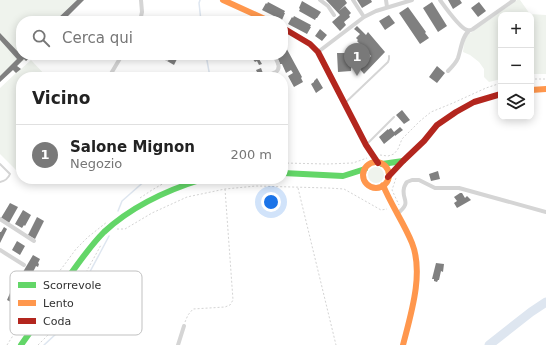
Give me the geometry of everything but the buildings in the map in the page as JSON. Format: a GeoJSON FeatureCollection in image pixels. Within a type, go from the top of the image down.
{"type":"FeatureCollection","features":[{"type":"Feature","properties":{"kind":"main road"},"geometry":{"type":"LineString","coordinates":[[223,0],[254,16]]}},
{"type":"Feature","properties":{"kind":"main road"},"geometry":{"type":"LineString","coordinates":[[288,31],[310,44],[318,52],[371,157],[387,169],[388,177]]}},
{"type":"Feature","properties":{"kind":"main road"},"geometry":{"type":"LineString","coordinates":[[534,90],[546,89]]}},
{"type":"Feature","properties":{"kind":"main road"},"geometry":{"type":"LineString","coordinates":[[371,157],[363,177],[367,184],[374,188],[383,186],[394,170],[437,126],[456,112],[474,102],[498,95]]}},
{"type":"Feature","properties":{"kind":"main road"},"geometry":{"type":"LineString","coordinates":[[288,173],[343,176],[357,172],[371,163],[391,163],[403,161]]}},
{"type":"Feature","properties":{"kind":"main road"},"geometry":{"type":"LineString","coordinates":[[73,271],[86,252],[105,231],[126,215],[158,196],[186,184]]}},
{"type":"Feature","properties":{"kind":"main road"},"geometry":{"type":"LineString","coordinates":[[383,186],[412,244],[417,263],[417,274],[411,311],[403,345]]}},
{"type":"Feature","properties":{"kind":"main road"},"geometry":{"type":"LineString","coordinates":[[21,345],[28,335]]}},
{"type":"Feature","properties":{"kind":"street"},"geometry":{"type":"LineString","coordinates":[[141,0],[141,16]]}},
{"type":"Feature","properties":{"kind":"street"},"geometry":{"type":"LineString","coordinates":[[320,0],[328,6],[334,15]]}},
{"type":"Feature","properties":{"kind":"street"},"geometry":{"type":"LineString","coordinates":[[352,0],[364,17]]}},
{"type":"Feature","properties":{"kind":"street"},"geometry":{"type":"LineString","coordinates":[[386,0],[387,7]]}},
{"type":"Feature","properties":{"kind":"street"},"geometry":{"type":"LineString","coordinates":[[318,52],[364,17],[387,7],[412,0]]}},
{"type":"Feature","properties":{"kind":"street"},"geometry":{"type":"LineString","coordinates":[[440,0],[459,24],[469,31]]}},
{"type":"Feature","properties":{"kind":"street"},"geometry":{"type":"LineString","coordinates":[[448,71],[458,59],[466,32],[473,29],[514,0]]}},
{"type":"Feature","properties":{"kind":"street"},"geometry":{"type":"LineString","coordinates":[[112,72],[119,60]]}},
{"type":"Feature","properties":{"kind":"street"},"geometry":{"type":"LineString","coordinates":[[274,72],[277,71],[279,65],[276,60]]}},
{"type":"Feature","properties":{"kind":"street"},"geometry":{"type":"LineString","coordinates":[[398,214],[406,205],[404,188],[407,182],[412,180],[419,180],[435,188],[459,188],[468,190],[546,212]]}},
{"type":"Feature","properties":{"kind":"street"},"geometry":{"type":"LineString","coordinates":[[0,219],[34,241]]}},
{"type":"Feature","properties":{"kind":"street"},"geometry":{"type":"LineString","coordinates":[[0,250],[24,265]]}},
{"type":"Feature","properties":{"kind":"street"},"geometry":{"type":"LineString","coordinates":[[178,345],[184,326]]}},
{"type":"Feature","properties":{"kind":"lane"},"geometry":{"type":"LineString","coordinates":[[344,104],[388,62],[389,56]]}},
{"type":"Feature","properties":{"kind":"lane"},"geometry":{"type":"LineString","coordinates":[[366,145],[394,117]]}},
{"type":"Feature","properties":{"kind":"lane"},"geometry":{"type":"LineString","coordinates":[[0,164],[10,174],[5,181],[0,182]]}},
{"type":"Feature","properties":{"kind":"path"},"geometry":{"type":"LineString","coordinates":[[534,79],[546,79]]}},
{"type":"Feature","properties":{"kind":"path"},"geometry":{"type":"LineString","coordinates":[[288,163],[353,163],[378,154],[388,156],[394,154],[398,149],[402,138],[431,112],[498,84]]}},
{"type":"Feature","properties":{"kind":"path"},"geometry":{"type":"LineString","coordinates":[[386,156],[391,163]]}},
{"type":"Feature","properties":{"kind":"path"},"geometry":{"type":"LineString","coordinates":[[394,170],[397,175],[392,190],[401,210],[398,214]]}},
{"type":"Feature","properties":{"kind":"path"},"geometry":{"type":"LineString","coordinates":[[125,229],[152,213],[187,198],[225,189],[256,186],[344,189],[381,210],[394,207]]}},
{"type":"Feature","properties":{"kind":"path"},"geometry":{"type":"LineString","coordinates":[[297,187],[336,345]]}},
{"type":"Feature","properties":{"kind":"path"},"geometry":{"type":"LineString","coordinates":[[184,326],[188,315],[193,309],[225,307],[230,305],[233,300],[225,189]]}},
{"type":"Feature","properties":{"kind":"path"},"geometry":{"type":"LineString","coordinates":[[86,271],[102,242]]}},
{"type":"Feature","properties":{"kind":"path"},"geometry":{"type":"LineString","coordinates":[[38,345],[48,335]]}},
{"type":"Feature","properties":{"kind":"shaded area"},"geometry":{"type":"Polygon","coordinates":[[[0,0],[84,0],[68,16],[16,16],[16,60],[24,60],[17,66],[21,69],[31,60],[42,72],[16,73],[13,70],[0,82],[0,0]]]}},
{"type":"Feature","properties":{"kind":"shaded area"},"geometry":{"type":"Polygon","coordinates":[[[517,0],[520,0],[529,12],[500,12],[517,0]]]}},
{"type":"Feature","properties":{"kind":"shaded area"},"geometry":{"type":"Polygon","coordinates":[[[498,14],[498,80],[489,82],[484,77],[484,69],[479,62],[463,52],[467,35],[498,14]]]}},
{"type":"Feature","properties":{"kind":"shaded area"},"geometry":{"type":"Polygon","coordinates":[[[534,14],[546,15],[546,74],[534,74],[534,14]]]}},
{"type":"Feature","properties":{"kind":"shaded area"},"geometry":{"type":"Polygon","coordinates":[[[16,73],[16,170],[0,154],[0,88],[16,73]]]}},
{"type":"Feature","properties":{"kind":"shaded area"},"geometry":{"type":"Polygon","coordinates":[[[373,167],[379,167],[384,172],[382,181],[379,183],[373,183],[368,178],[368,172],[373,167]]]}},
{"type":"Feature","properties":{"kind":"waterway"},"geometry":{"type":"LineString","coordinates":[[200,0],[200,16]]}},
{"type":"Feature","properties":{"kind":"waterway"},"geometry":{"type":"LineString","coordinates":[[207,60],[209,72]]}},
{"type":"Feature","properties":{"kind":"waterway"},"geometry":{"type":"LineString","coordinates":[[118,211],[122,201],[141,184]]}},
{"type":"Feature","properties":{"kind":"waterway"},"geometry":{"type":"LineString","coordinates":[[90,271],[109,236]]}},
{"type":"Feature","properties":{"kind":"waterway"},"geometry":{"type":"LineString","coordinates":[[489,345],[546,302]]}},
{"type":"Feature","properties":{"kind":"waterway"},"geometry":{"type":"LineString","coordinates":[[44,345],[55,335]]}},
{"type":"Feature","properties":{"kind":"traffic: fast"},"geometry":{"type":"LineString","coordinates":[[382,164],[403,161]]}},
{"type":"Feature","properties":{"kind":"traffic: fast"},"geometry":{"type":"LineString","coordinates":[[288,173],[343,176],[365,169]]}},
{"type":"Feature","properties":{"kind":"traffic: fast"},"geometry":{"type":"LineString","coordinates":[[73,271],[93,244],[104,232],[126,214],[150,200],[188,184]]}},
{"type":"Feature","properties":{"kind":"traffic: fast"},"geometry":{"type":"LineString","coordinates":[[21,345],[28,335]]}},
{"type":"Feature","properties":{"kind":"traffic: slow"},"geometry":{"type":"LineString","coordinates":[[223,0],[258,16]]}},
{"type":"Feature","properties":{"kind":"traffic: slow"},"geometry":{"type":"LineString","coordinates":[[534,90],[546,89]]}},
{"type":"Feature","properties":{"kind":"traffic: slow"},"geometry":{"type":"LineString","coordinates":[[376,162],[385,166],[389,175],[385,184],[376,188],[367,184],[363,175],[367,166],[376,162]]}},
{"type":"Feature","properties":{"kind":"traffic: slow"},"geometry":{"type":"LineString","coordinates":[[383,185],[412,243],[417,267],[417,280],[413,307],[403,345]]}},
{"type":"Feature","properties":{"kind":"traffic: jam"},"geometry":{"type":"LineString","coordinates":[[288,31],[310,44],[318,52],[366,145],[378,163]]}},
{"type":"Feature","properties":{"kind":"traffic: jam"},"geometry":{"type":"LineString","coordinates":[[388,177],[424,141],[437,125],[474,102],[498,95]]}},
{"type":"Feature","properties":{"kind":"place","name":"Salone Mignon"},"geometry":{"type":"Point","coordinates":[357,76]}}]}
